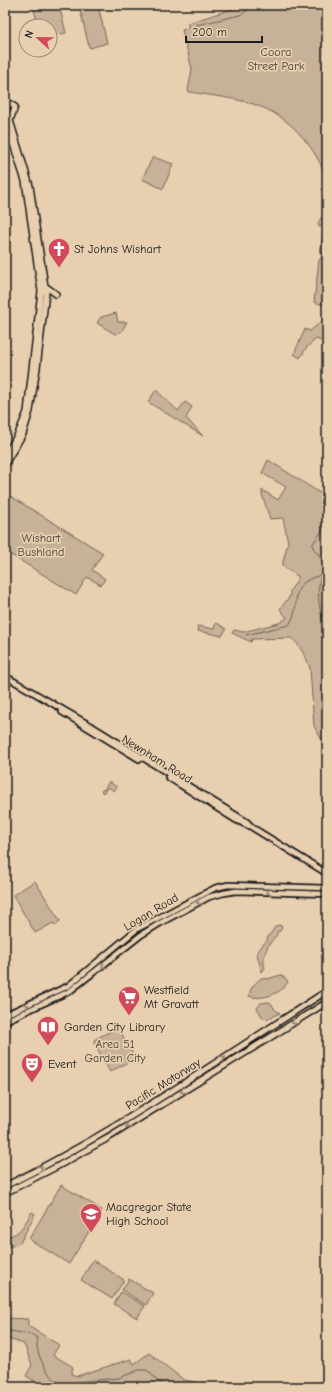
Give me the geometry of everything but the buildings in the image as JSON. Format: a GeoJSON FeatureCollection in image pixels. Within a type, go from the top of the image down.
{"type":"FeatureCollection","features":[{"type":"Feature","properties":{"kind":"highway"},"geometry":{"type":"LineString","coordinates":[[5,100],[15,109],[8,120]]}},
{"type":"Feature","properties":{"kind":"highway"},"geometry":{"type":"LineString","coordinates":[[5,104],[10,135],[26,186],[41,291],[27,412],[24,422],[5,456]]}},
{"type":"Feature","properties":{"kind":"highway"},"geometry":{"type":"LineString","coordinates":[[5,464],[23,434],[30,411],[45,304],[45,286],[30,186],[8,120]]}},
{"type":"Feature","properties":{"kind":"highway"},"geometry":{"type":"LineString","coordinates":[[5,132],[10,135]]}},
{"type":"Feature","properties":{"kind":"highway"},"geometry":{"type":"LineString","coordinates":[[45,286],[56,294]]}},
{"type":"Feature","properties":{"kind":"highway","name":"Pacific Motorway"},"geometry":{"type":"LineString","coordinates":[[5,1186],[55,1161],[100,1135],[327,991]]}},
{"type":"Feature","properties":{"kind":"highway","name":"Pacific Motorway"},"geometry":{"type":"LineString","coordinates":[[5,1193],[108,1138],[327,1002]]}},
{"type":"Feature","properties":{"kind":"main road","name":"Newnham Road"},"geometry":{"type":"LineString","coordinates":[[5,676],[326,872]]}},
{"type":"Feature","properties":{"kind":"main road","name":"Logan Road"},"geometry":{"type":"LineString","coordinates":[[6,1019],[68,986],[142,926],[218,886],[234,885],[327,888]]}},
{"type":"Feature","properties":{"kind":"main road"},"geometry":{"type":"LineString","coordinates":[[233,892],[234,885]]}},
{"type":"Feature","properties":{"kind":"main road","name":"Logan Road"},"geometry":{"type":"LineString","coordinates":[[6,1019],[64,995],[75,988],[146,931],[209,897],[233,892],[327,894]]}},
{"type":"Feature","properties":{"kind":"green space"},"geometry":{"type":"Polygon","coordinates":[[[33,5],[59,5],[66,33],[58,34],[58,18],[36,18],[33,5]]]}},
{"type":"Feature","properties":{"kind":"green space"},"geometry":{"type":"Polygon","coordinates":[[[79,5],[98,5],[107,43],[89,47],[79,5]]]}},
{"type":"Feature","properties":{"kind":"green space","name":"Coora Street Park"},"geometry":{"type":"Polygon","coordinates":[[[245,5],[327,5],[327,183],[316,155],[309,145],[293,127],[280,117],[267,109],[239,100],[188,91],[192,69],[182,30],[188,28],[188,23],[245,5]]]}},
{"type":"Feature","properties":{"kind":"green space"},"geometry":{"type":"Polygon","coordinates":[[[153,157],[173,164],[163,189],[142,179],[153,157]]]}},
{"type":"Feature","properties":{"kind":"green space"},"geometry":{"type":"Polygon","coordinates":[[[327,209],[327,229],[323,225],[319,227],[318,223],[327,209]]]}},
{"type":"Feature","properties":{"kind":"green space"},"geometry":{"type":"Polygon","coordinates":[[[327,231],[327,306],[314,302],[319,260],[321,259],[322,253],[320,253],[323,234],[327,231]]]}},
{"type":"Feature","properties":{"kind":"green space"},"geometry":{"type":"Polygon","coordinates":[[[116,313],[118,322],[127,322],[121,332],[115,334],[97,323],[101,317],[116,313]]]}},
{"type":"Feature","properties":{"kind":"green space"},"geometry":{"type":"Polygon","coordinates":[[[327,317],[327,336],[321,341],[316,339],[307,347],[300,358],[294,354],[305,329],[310,331],[327,317]]]}},
{"type":"Feature","properties":{"kind":"green space"},"geometry":{"type":"Polygon","coordinates":[[[156,390],[178,411],[185,402],[192,407],[186,418],[203,436],[148,402],[156,390]]]}},
{"type":"Feature","properties":{"kind":"green space"},"geometry":{"type":"Polygon","coordinates":[[[268,460],[320,493],[327,483],[327,749],[314,726],[310,668],[300,647],[291,638],[252,639],[251,642],[232,633],[234,630],[243,632],[279,623],[287,618],[280,609],[290,596],[290,591],[299,577],[282,566],[288,542],[283,518],[270,519],[262,494],[262,490],[278,500],[286,487],[262,473],[268,460]]]}},
{"type":"Feature","properties":{"kind":"green space","name":"Wishart Bushland"},"geometry":{"type":"Polygon","coordinates":[[[5,493],[103,553],[92,570],[105,579],[101,585],[87,577],[76,595],[5,551],[5,493]]]}},
{"type":"Feature","properties":{"kind":"green space"},"geometry":{"type":"Polygon","coordinates":[[[217,623],[226,629],[222,636],[198,631],[197,626],[214,629],[217,623]]]}},
{"type":"Feature","properties":{"kind":"green space"},"geometry":{"type":"Polygon","coordinates":[[[109,782],[117,787],[114,791],[108,787],[103,793],[101,791],[103,789],[104,790],[109,782]]]}},
{"type":"Feature","properties":{"kind":"green space"},"geometry":{"type":"Polygon","coordinates":[[[35,881],[60,921],[55,925],[53,923],[35,933],[13,895],[35,881]]]}},
{"type":"Feature","properties":{"kind":"green space"},"geometry":{"type":"Polygon","coordinates":[[[278,925],[282,928],[277,932],[277,935],[266,950],[264,959],[265,968],[262,972],[257,954],[261,946],[268,940],[267,939],[275,927],[278,925]]]}},
{"type":"Feature","properties":{"kind":"green space"},"geometry":{"type":"Polygon","coordinates":[[[281,975],[288,981],[282,989],[266,997],[249,996],[252,988],[261,978],[267,979],[281,975]]]}},
{"type":"Feature","properties":{"kind":"green space"},"geometry":{"type":"Polygon","coordinates":[[[261,1003],[271,1003],[275,1010],[280,1013],[267,1019],[263,1018],[257,1008],[261,1003]]]}},
{"type":"Feature","properties":{"kind":"green space","name":"Area 51 Garden City"},"geometry":{"type":"Polygon","coordinates":[[[118,1027],[135,1058],[110,1072],[94,1043],[94,1040],[118,1027]]]}},
{"type":"Feature","properties":{"kind":"green space"},"geometry":{"type":"Polygon","coordinates":[[[61,1185],[102,1210],[69,1264],[29,1239],[61,1185]]]}},
{"type":"Feature","properties":{"kind":"green space"},"geometry":{"type":"Polygon","coordinates":[[[32,1212],[35,1214],[20,1243],[5,1248],[5,1237],[15,1234],[24,1225],[32,1212]]]}},
{"type":"Feature","properties":{"kind":"green space"},"geometry":{"type":"Polygon","coordinates":[[[93,1260],[124,1280],[112,1299],[81,1280],[93,1260]]]}},
{"type":"Feature","properties":{"kind":"green space"},"geometry":{"type":"Polygon","coordinates":[[[129,1279],[153,1293],[146,1305],[122,1290],[129,1279]]]}},
{"type":"Feature","properties":{"kind":"green space"},"geometry":{"type":"Polygon","coordinates":[[[121,1292],[145,1306],[137,1318],[114,1304],[121,1292]]]}},
{"type":"Feature","properties":{"kind":"green space"},"geometry":{"type":"Polygon","coordinates":[[[5,1318],[28,1319],[28,1326],[59,1345],[53,1355],[73,1367],[71,1374],[77,1376],[131,1359],[134,1364],[149,1353],[184,1380],[219,1387],[45,1387],[26,1376],[32,1365],[24,1344],[5,1338],[5,1318]]]}},
{"type":"Feature","properties":{"kind":"green space"},"geometry":{"type":"Polygon","coordinates":[[[327,1378],[327,1387],[308,1387],[327,1378]]]}},
{"type":"Feature","properties":{"kind":"waterway"},"geometry":{"type":"LineString","coordinates":[[196,25],[240,15],[256,5]]}},
{"type":"Feature","properties":{"kind":"waterway"},"geometry":{"type":"LineString","coordinates":[[264,5],[268,8],[278,8],[283,5]]}},
{"type":"Feature","properties":{"kind":"waterway"},"geometry":{"type":"LineString","coordinates":[[298,5],[299,10],[315,6],[327,13]]}},
{"type":"Feature","properties":{"kind":"waterway"},"geometry":{"type":"LineString","coordinates":[[327,518],[322,531],[312,545],[322,561],[323,567],[319,585],[319,603],[321,615],[327,631]]}},
{"type":"Feature","properties":{"kind":"waterway"},"geometry":{"type":"LineString","coordinates":[[246,635],[289,625],[293,617],[297,596],[302,584],[321,575]]}},
{"type":"Feature","properties":{"kind":"waterway"},"geometry":{"type":"LineString","coordinates":[[5,1330],[33,1335],[37,1338],[37,1347],[42,1362],[51,1376],[59,1382]]}},
{"type":"Feature","properties":{"kind":"waterway"},"geometry":{"type":"LineString","coordinates":[[65,1383],[119,1378],[139,1370],[147,1370],[159,1382],[170,1387]]}},
{"type":"Feature","properties":{"kind":"waterway"},"geometry":{"type":"LineString","coordinates":[[308,1387],[327,1378]]}},
{"type":"Feature","properties":{"kind":"place","name":"St Johns Wishart"},"geometry":{"type":"Point","coordinates":[59,268]}},
{"type":"Feature","properties":{"kind":"place","name":"Westfield Mt Gravatt"},"geometry":{"type":"Point","coordinates":[129,1016]}},
{"type":"Feature","properties":{"kind":"place","name":"Garden City Library"},"geometry":{"type":"Point","coordinates":[48,1046]}},
{"type":"Feature","properties":{"kind":"place","name":"Event"},"geometry":{"type":"Point","coordinates":[32,1084]}},
{"type":"Feature","properties":{"kind":"place","name":"Macgregor State High School"},"geometry":{"type":"Point","coordinates":[91,1234]}}]}
